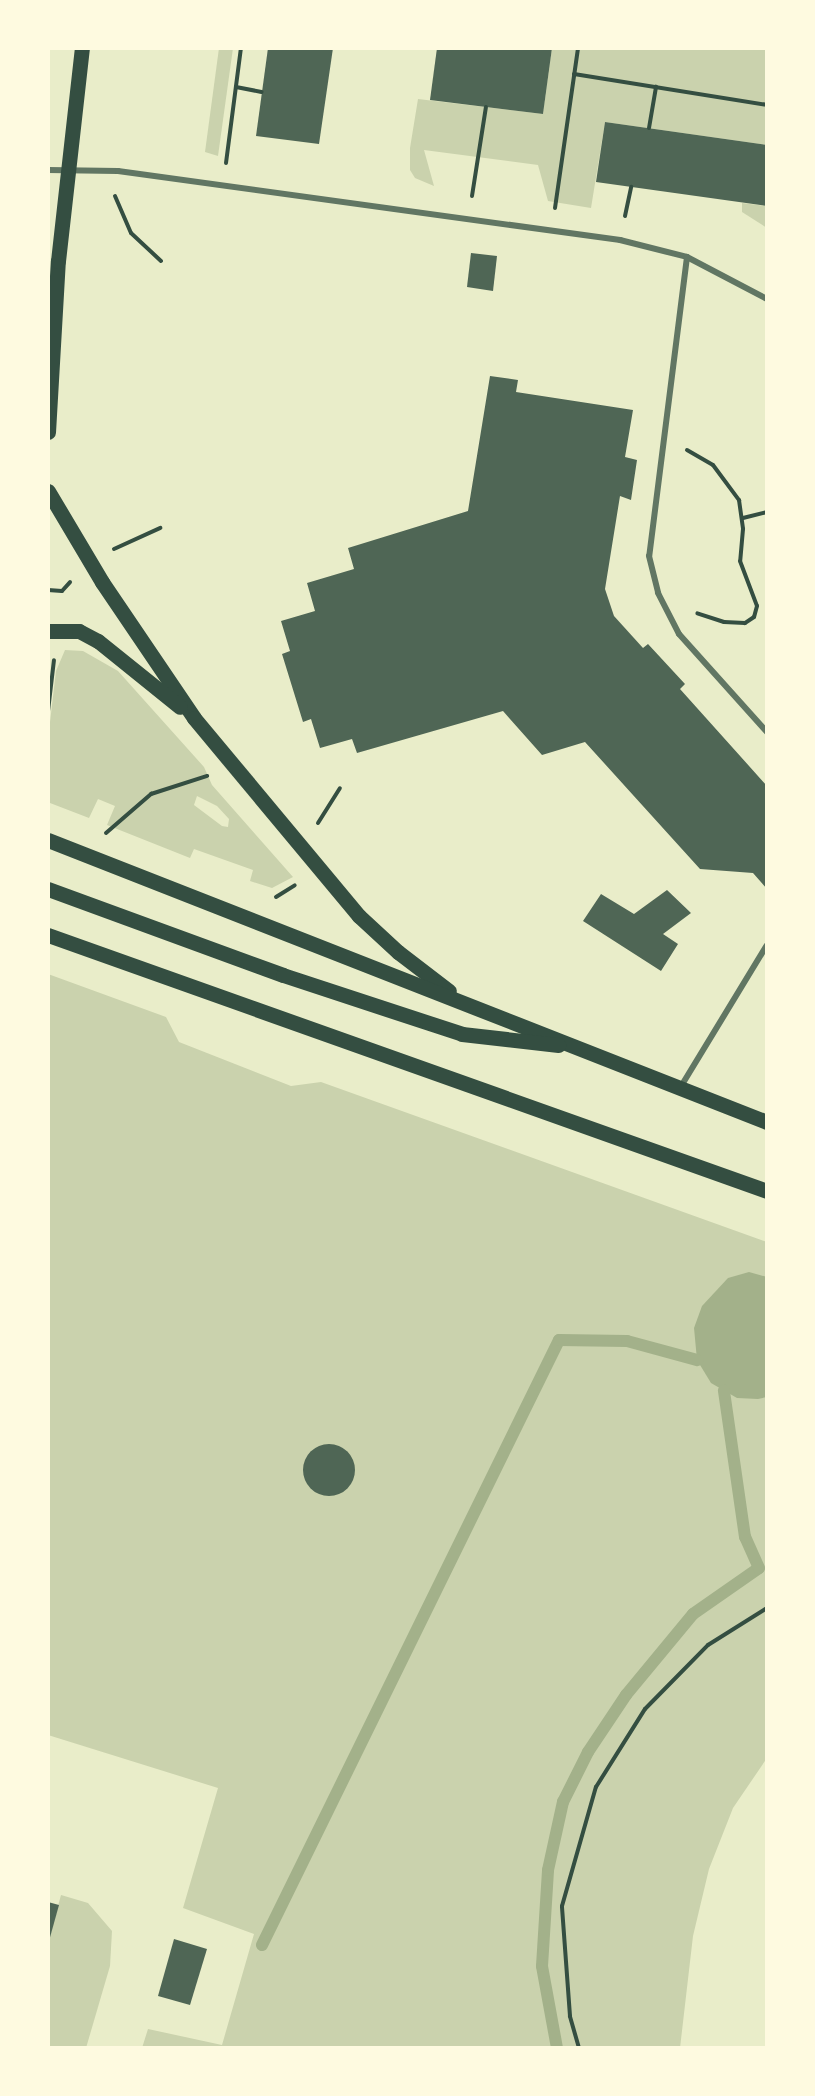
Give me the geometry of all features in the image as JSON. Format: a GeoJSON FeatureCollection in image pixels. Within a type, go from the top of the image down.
{"type":"FeatureCollection","features":[{"type":"Feature","properties":{"kind":"main road"},"geometry":{"type":"LineString","coordinates":[[48,432],[67,171],[82,48]]}},
{"type":"Feature","properties":{"kind":"main road"},"geometry":{"type":"LineString","coordinates":[[48,491],[90,561],[194,718],[359,916],[398,952],[463,1001]]}},
{"type":"Feature","properties":{"kind":"main road"},"geometry":{"type":"LineString","coordinates":[[48,632],[79,631],[98,640],[194,718]]}},
{"type":"Feature","properties":{"kind":"main road"},"geometry":{"type":"LineString","coordinates":[[48,840],[767,1122]]}},
{"type":"Feature","properties":{"kind":"main road"},"geometry":{"type":"LineString","coordinates":[[48,889],[283,975],[462,1034],[579,1048]]}},
{"type":"Feature","properties":{"kind":"main road"},"geometry":{"type":"LineString","coordinates":[[48,935],[767,1191]]}},
{"type":"Feature","properties":{"kind":"street"},"geometry":{"type":"LineString","coordinates":[[48,170],[104,171],[223,185],[552,229],[639,243],[687,257],[767,299]]}},
{"type":"Feature","properties":{"kind":"street"},"geometry":{"type":"LineString","coordinates":[[687,257],[648,538],[652,574],[660,598],[679,634],[767,732]]}},
{"type":"Feature","properties":{"kind":"street"},"geometry":{"type":"LineString","coordinates":[[680,1089],[767,945]]}},
{"type":"Feature","properties":{"kind":"path"},"geometry":{"type":"LineString","coordinates":[[223,185],[242,48]]}},
{"type":"Feature","properties":{"kind":"path"},"geometry":{"type":"LineString","coordinates":[[552,229],[578,48]]}},
{"type":"Feature","properties":{"kind":"path"},"geometry":{"type":"LineString","coordinates":[[574,74],[767,105]]}},
{"type":"Feature","properties":{"kind":"path"},"geometry":{"type":"LineString","coordinates":[[236,87],[262,92]]}},
{"type":"Feature","properties":{"kind":"path"},"geometry":{"type":"LineString","coordinates":[[649,128],[656,87]]}},
{"type":"Feature","properties":{"kind":"path"},"geometry":{"type":"LineString","coordinates":[[468,219],[486,107]]}},
{"type":"Feature","properties":{"kind":"path"},"geometry":{"type":"LineString","coordinates":[[104,171],[131,233],[161,261]]}},
{"type":"Feature","properties":{"kind":"path"},"geometry":{"type":"LineString","coordinates":[[660,598],[724,622],[750,621],[757,606],[740,561],[743,518],[733,488],[713,465],[661,440]]}},
{"type":"Feature","properties":{"kind":"path"},"geometry":{"type":"LineString","coordinates":[[743,518],[767,512]]}},
{"type":"Feature","properties":{"kind":"path"},"geometry":{"type":"LineString","coordinates":[[90,561],[160,528]]}},
{"type":"Feature","properties":{"kind":"path"},"geometry":{"type":"LineString","coordinates":[[106,833],[151,795],[194,783],[231,763]]}},
{"type":"Feature","properties":{"kind":"path"},"geometry":{"type":"LineString","coordinates":[[578,2047],[570,2016],[562,1906],[596,1787],[645,1709],[708,1645],[767,1608]]}},
{"type":"Feature","properties":{"kind":"shaded area"},"geometry":{"type":"Polygon","coordinates":[[[219,48],[233,48],[218,156],[205,152],[219,48]]]}},
{"type":"Feature","properties":{"kind":"shaded area"},"geometry":{"type":"Polygon","coordinates":[[[552,48],[767,48],[767,145],[605,122],[591,208],[548,201],[538,165],[424,150],[434,186],[415,178],[410,170],[410,148],[418,99],[543,114],[552,48]]]}},
{"type":"Feature","properties":{"kind":"shaded area"},"geometry":{"type":"Polygon","coordinates":[[[742,203],[767,206],[767,228],[742,212],[742,203]]]}},
{"type":"Feature","properties":{"kind":"shaded area"},"geometry":{"type":"Polygon","coordinates":[[[65,650],[83,651],[118,671],[204,767],[212,785],[293,877],[272,888],[250,881],[253,870],[194,849],[190,858],[107,825],[115,806],[98,799],[89,818],[50,803],[48,739],[56,671],[65,650]],[[197,796],[194,805],[222,826],[228,827],[229,819],[217,806],[197,796]]]}},
{"type":"Feature","properties":{"kind":"shaded area"},"geometry":{"type":"Polygon","coordinates":[[[48,974],[166,1017],[179,1042],[291,1086],[321,1082],[767,1242],[767,1758],[733,1808],[709,1869],[693,1936],[680,2048],[142,2048],[148,2029],[222,2045],[254,1934],[183,1908],[218,1788],[48,1735],[48,974]]]}},
{"type":"Feature","properties":{"kind":"shaded area"},"geometry":{"type":"Polygon","coordinates":[[[749,1272],[767,1277],[767,1397],[758,1399],[737,1398],[711,1383],[697,1360],[694,1328],[702,1306],[728,1278],[749,1272]]]}},
{"type":"Feature","properties":{"kind":"shaded area"},"geometry":{"type":"Polygon","coordinates":[[[61,1895],[88,1903],[112,1931],[110,1966],[86,2048],[48,2048],[48,1943],[61,1895]]]}},
{"type":"Feature","properties":{"kind":"building"},"geometry":{"type":"Polygon","coordinates":[[[268,48],[333,48],[319,144],[256,136],[268,48]]]}},
{"type":"Feature","properties":{"kind":"building"},"geometry":{"type":"Polygon","coordinates":[[[437,48],[552,48],[543,114],[430,100],[437,48]]]}},
{"type":"Feature","properties":{"kind":"building"},"geometry":{"type":"Polygon","coordinates":[[[605,122],[767,145],[767,206],[596,182],[605,122]]]}},
{"type":"Feature","properties":{"kind":"building"},"geometry":{"type":"Polygon","coordinates":[[[471,253],[497,256],[493,291],[467,287],[471,253]]]}},
{"type":"Feature","properties":{"kind":"building"},"geometry":{"type":"Polygon","coordinates":[[[490,376],[518,380],[516,392],[633,410],[625,457],[637,460],[631,500],[620,496],[605,589],[614,616],[643,648],[648,644],[685,684],[680,689],[767,786],[767,889],[753,873],[700,869],[585,742],[542,755],[503,711],[357,753],[352,739],[320,748],[311,719],[303,722],[282,654],[290,651],[281,621],[315,611],[307,583],[354,569],[348,548],[468,511],[490,376]]]}},
{"type":"Feature","properties":{"kind":"building"},"geometry":{"type":"Polygon","coordinates":[[[667,890],[691,913],[663,934],[678,944],[661,971],[583,921],[601,894],[634,914],[667,890]]]}},
{"type":"Feature","properties":{"kind":"building"},"geometry":{"type":"Polygon","coordinates":[[[324,1444],[334,1444],[348,1451],[355,1470],[348,1489],[334,1496],[324,1496],[314,1492],[307,1485],[303,1475],[303,1465],[307,1455],[314,1448],[324,1444]]]}},
{"type":"Feature","properties":{"kind":"building"},"geometry":{"type":"Polygon","coordinates":[[[48,1902],[59,1905],[49,1941],[48,1941],[48,1902]]]}},
{"type":"Feature","properties":{"kind":"building"},"geometry":{"type":"Polygon","coordinates":[[[174,1939],[207,1949],[190,2005],[158,1996],[174,1939]]]}},
{"type":"Feature","properties":{"kind":"waterway"},"geometry":{"type":"LineString","coordinates":[[262,1945],[559,1340],[627,1341],[697,1360]]}},
{"type":"Feature","properties":{"kind":"waterway"},"geometry":{"type":"LineString","coordinates":[[557,2048],[542,1966],[548,1870],[563,1802],[588,1752],[626,1695],[693,1614],[759,1568],[745,1537],[724,1391]]}}]}
